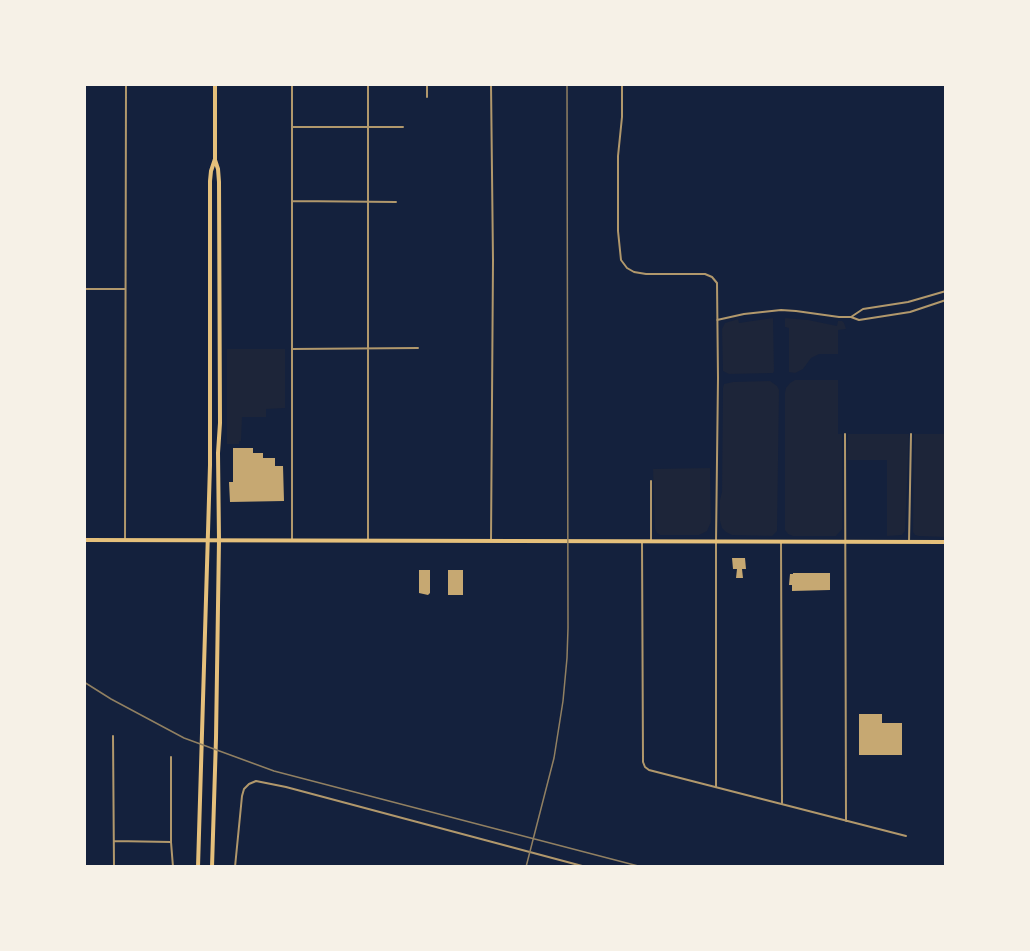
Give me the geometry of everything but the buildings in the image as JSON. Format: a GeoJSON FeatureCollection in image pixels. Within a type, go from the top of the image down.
{"type":"FeatureCollection","features":[{"type":"Feature","properties":{"kind":"main road"},"geometry":{"type":"LineString","coordinates":[[212,867],[219,540],[219,182],[215,159],[215,84]]}},
{"type":"Feature","properties":{"kind":"main road"},"geometry":{"type":"LineString","coordinates":[[198,867],[210,453],[210,181],[215,159]]}},
{"type":"Feature","properties":{"kind":"main road"},"geometry":{"type":"LineString","coordinates":[[84,540],[946,543]]}},
{"type":"Feature","properties":{"kind":"street"},"geometry":{"type":"LineString","coordinates":[[125,540],[126,84]]}},
{"type":"Feature","properties":{"kind":"street"},"geometry":{"type":"LineString","coordinates":[[292,84],[292,540]]}},
{"type":"Feature","properties":{"kind":"street"},"geometry":{"type":"LineString","coordinates":[[368,84],[368,541]]}},
{"type":"Feature","properties":{"kind":"street"},"geometry":{"type":"LineString","coordinates":[[427,84],[427,97]]}},
{"type":"Feature","properties":{"kind":"street"},"geometry":{"type":"LineString","coordinates":[[491,84],[493,261],[491,541]]}},
{"type":"Feature","properties":{"kind":"street"},"geometry":{"type":"LineString","coordinates":[[622,84],[622,117],[618,156],[618,231],[621,260],[627,268],[634,272],[705,274],[717,283],[716,787]]}},
{"type":"Feature","properties":{"kind":"street"},"geometry":{"type":"LineString","coordinates":[[292,127],[403,127]]}},
{"type":"Feature","properties":{"kind":"street"},"geometry":{"type":"LineString","coordinates":[[292,201],[396,202]]}},
{"type":"Feature","properties":{"kind":"street"},"geometry":{"type":"LineString","coordinates":[[84,289],[125,289]]}},
{"type":"Feature","properties":{"kind":"street"},"geometry":{"type":"LineString","coordinates":[[717,320],[781,310],[796,310],[844,318],[851,317],[863,309],[908,302],[946,291]]}},
{"type":"Feature","properties":{"kind":"street"},"geometry":{"type":"LineString","coordinates":[[851,317],[859,320],[910,312],[946,300]]}},
{"type":"Feature","properties":{"kind":"street"},"geometry":{"type":"LineString","coordinates":[[292,349],[418,348]]}},
{"type":"Feature","properties":{"kind":"street"},"geometry":{"type":"LineString","coordinates":[[845,434],[846,821]]}},
{"type":"Feature","properties":{"kind":"street"},"geometry":{"type":"LineString","coordinates":[[909,542],[911,434]]}},
{"type":"Feature","properties":{"kind":"street"},"geometry":{"type":"LineString","coordinates":[[651,481],[651,542]]}},
{"type":"Feature","properties":{"kind":"street"},"geometry":{"type":"LineString","coordinates":[[642,542],[643,762],[645,767],[906,836]]}},
{"type":"Feature","properties":{"kind":"street"},"geometry":{"type":"LineString","coordinates":[[781,542],[782,804]]}},
{"type":"Feature","properties":{"kind":"street"},"geometry":{"type":"LineString","coordinates":[[113,736],[114,867]]}},
{"type":"Feature","properties":{"kind":"street"},"geometry":{"type":"LineString","coordinates":[[171,757],[173,867]]}},
{"type":"Feature","properties":{"kind":"street"},"geometry":{"type":"LineString","coordinates":[[236,867],[242,796],[244,789],[256,781],[586,867]]}},
{"type":"Feature","properties":{"kind":"street"},"geometry":{"type":"LineString","coordinates":[[114,841],[171,842]]}},
{"type":"Feature","properties":{"kind":"shaded area"},"geometry":{"type":"Polygon","coordinates":[[[773,318],[773,373],[729,374],[723,371],[722,329],[725,323],[738,319],[739,323],[773,318]]]}},
{"type":"Feature","properties":{"kind":"shaded area"},"geometry":{"type":"Polygon","coordinates":[[[785,318],[837,326],[838,321],[842,321],[846,329],[838,330],[838,354],[819,354],[811,358],[803,369],[795,373],[789,372],[789,328],[785,327],[785,318]]]}},
{"type":"Feature","properties":{"kind":"shaded area"},"geometry":{"type":"Polygon","coordinates":[[[227,349],[285,349],[285,408],[266,409],[266,417],[242,417],[239,444],[227,444],[227,349]]]}},
{"type":"Feature","properties":{"kind":"shaded area"},"geometry":{"type":"Polygon","coordinates":[[[795,380],[838,380],[838,434],[842,434],[842,529],[836,536],[793,536],[785,530],[785,393],[786,388],[795,380]]]}},
{"type":"Feature","properties":{"kind":"shaded area"},"geometry":{"type":"Polygon","coordinates":[[[770,381],[779,390],[777,531],[772,536],[732,535],[722,528],[720,521],[723,388],[724,384],[733,382],[770,381]]]}},
{"type":"Feature","properties":{"kind":"shaded area"},"geometry":{"type":"Polygon","coordinates":[[[848,434],[909,434],[905,531],[902,535],[887,536],[887,460],[847,460],[848,434]]]}},
{"type":"Feature","properties":{"kind":"shaded area"},"geometry":{"type":"Polygon","coordinates":[[[914,434],[946,434],[946,537],[919,536],[913,532],[914,434]]]}},
{"type":"Feature","properties":{"kind":"shaded area"},"geometry":{"type":"Polygon","coordinates":[[[710,468],[711,522],[707,531],[699,535],[660,535],[657,533],[653,469],[710,468]]]}},
{"type":"Feature","properties":{"kind":"railway"},"geometry":{"type":"LineString","coordinates":[[526,867],[554,758],[567,658],[567,84]]}},
{"type":"Feature","properties":{"kind":"railway"},"geometry":{"type":"LineString","coordinates":[[84,682],[184,738],[274,771],[642,867]]}}]}
